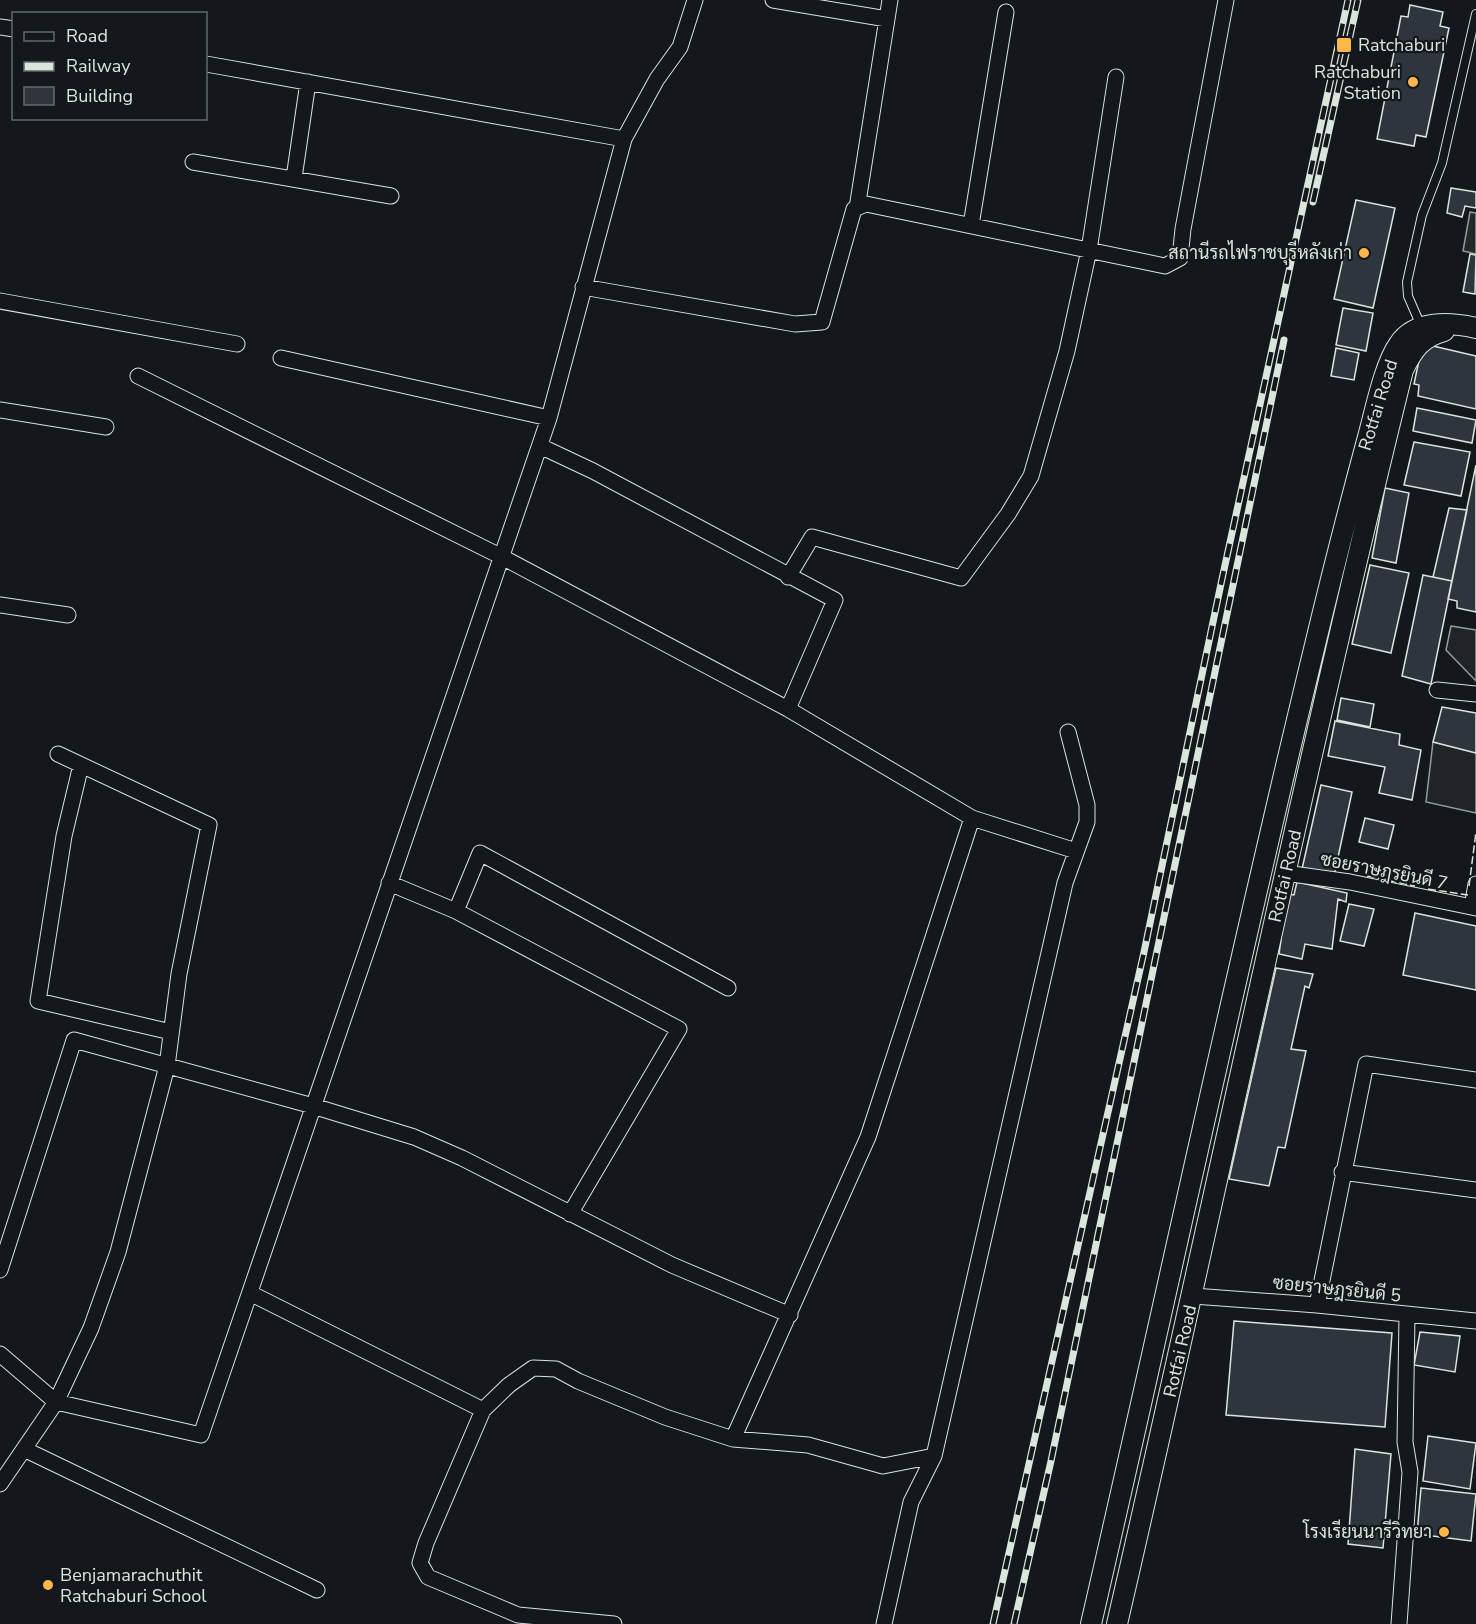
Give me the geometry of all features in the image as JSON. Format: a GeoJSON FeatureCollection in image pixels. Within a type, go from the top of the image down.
{"type":"FeatureCollection","features":[{"type":"Feature","properties":{"kind":"street"},"geometry":{"type":"LineString","coordinates":[[0,1354],[57,1402],[201,1435],[540,446],[624,139],[657,79],[680,47],[695,0]]}},
{"type":"Feature","properties":{"kind":"street"},"geometry":{"type":"LineString","coordinates":[[773,0],[887,19]]}},
{"type":"Feature","properties":{"kind":"street"},"geometry":{"type":"LineString","coordinates":[[857,208],[890,0]]}},
{"type":"Feature","properties":{"kind":"street"},"geometry":{"type":"LineString","coordinates":[[583,287],[795,324],[822,322],[854,209],[866,204],[1165,266],[1180,258],[1183,229],[1226,0]]}},
{"type":"Feature","properties":{"kind":"street"},"geometry":{"type":"LineString","coordinates":[[971,225],[1006,12]]}},
{"type":"Feature","properties":{"kind":"street"},"geometry":{"type":"LineString","coordinates":[[207,64],[624,139]]}},
{"type":"Feature","properties":{"kind":"street"},"geometry":{"type":"LineString","coordinates":[[788,577],[812,537],[961,578],[1008,514],[1031,476],[1067,351],[1089,250],[1116,77]]}},
{"type":"Feature","properties":{"kind":"street"},"geometry":{"type":"LineString","coordinates":[[294,178],[309,82]]}},
{"type":"Feature","properties":{"kind":"street"},"geometry":{"type":"LineString","coordinates":[[193,162],[391,196]]}},
{"type":"Feature","properties":{"kind":"street"},"geometry":{"type":"LineString","coordinates":[[0,302],[237,344]]}},
{"type":"Feature","properties":{"kind":"street","name":"Rotfai Road"},"geometry":{"type":"LineString","coordinates":[[1091,1624],[1170,1279],[1206,1105],[1337,551],[1380,392],[1397,345],[1410,331],[1421,326],[1470,327]]}},
{"type":"Feature","properties":{"kind":"street","name":"Rotfai Road"},"geometry":{"type":"LineString","coordinates":[[1117,1624],[1193,1296],[1285,873],[1403,370],[1422,340],[1433,334],[1470,327]]}},
{"type":"Feature","properties":{"kind":"street"},"geometry":{"type":"LineString","coordinates":[[281,358],[549,418]]}},
{"type":"Feature","properties":{"kind":"street"},"geometry":{"type":"LineString","coordinates":[[138,376],[502,557],[788,710],[972,818],[1076,851]]}},
{"type":"Feature","properties":{"kind":"street"},"geometry":{"type":"LineString","coordinates":[[0,410],[106,427]]}},
{"type":"Feature","properties":{"kind":"street"},"geometry":{"type":"LineString","coordinates":[[540,446],[593,471],[788,577],[835,600],[788,710]]}},
{"type":"Feature","properties":{"kind":"street"},"geometry":{"type":"LineString","coordinates":[[0,605],[68,615]]}},
{"type":"Feature","properties":{"kind":"street"},"geometry":{"type":"LineString","coordinates":[[1437,690],[1476,694]]}},
{"type":"Feature","properties":{"kind":"street"},"geometry":{"type":"LineString","coordinates":[[884,1624],[911,1502],[934,1456],[1065,883],[1087,822],[1087,805],[1068,732]]}},
{"type":"Feature","properties":{"kind":"street"},"geometry":{"type":"LineString","coordinates":[[0,1485],[57,1402],[91,1328],[118,1252],[167,1066],[178,974],[209,825],[58,754]]}},
{"type":"Feature","properties":{"kind":"street"},"geometry":{"type":"LineString","coordinates":[[81,765],[64,836],[38,1001],[171,1032]]}},
{"type":"Feature","properties":{"kind":"street"},"geometry":{"type":"LineString","coordinates":[[733,1439],[868,1137],[972,818]]}},
{"type":"Feature","properties":{"kind":"street"},"geometry":{"type":"LineString","coordinates":[[456,911],[480,853],[728,988]]}},
{"type":"Feature","properties":{"kind":"street","name":"ซอยราษฎรยินดี 7"},"geometry":{"type":"LineString","coordinates":[[1285,873],[1350,882],[1474,908]]}},
{"type":"Feature","properties":{"kind":"street"},"geometry":{"type":"LineString","coordinates":[[389,883],[456,911],[679,1029],[570,1214]]}},
{"type":"Feature","properties":{"kind":"street"},"geometry":{"type":"LineString","coordinates":[[1474,908],[1476,884]]}},
{"type":"Feature","properties":{"kind":"street"},"geometry":{"type":"LineString","coordinates":[[0,1270],[74,1040],[313,1106],[414,1137],[462,1158],[672,1265],[790,1315]]}},
{"type":"Feature","properties":{"kind":"street"},"geometry":{"type":"LineString","coordinates":[[1317,1305],[1342,1172],[1366,1064],[1476,1080]]}},
{"type":"Feature","properties":{"kind":"street"},"geometry":{"type":"LineString","coordinates":[[1206,1105],[1232,1111]]}},
{"type":"Feature","properties":{"kind":"street"},"geometry":{"type":"LineString","coordinates":[[1342,1172],[1476,1190]]}},
{"type":"Feature","properties":{"kind":"street"},"geometry":{"type":"LineString","coordinates":[[250,1293],[483,1410]]}},
{"type":"Feature","properties":{"kind":"street","name":"ซอยราษฎรยินดี 5"},"geometry":{"type":"LineString","coordinates":[[1193,1296],[1317,1305],[1407,1316],[1476,1321]]}},
{"type":"Feature","properties":{"kind":"street"},"geometry":{"type":"LineString","coordinates":[[1399,1624],[1410,1472],[1405,1442],[1407,1316]]}},
{"type":"Feature","properties":{"kind":"street"},"geometry":{"type":"LineString","coordinates":[[614,1624],[518,1615],[428,1577],[420,1563],[426,1543],[483,1410],[508,1384],[533,1368],[556,1369],[578,1381],[665,1417],[733,1439],[808,1445],[883,1466],[934,1456]]}},
{"type":"Feature","properties":{"kind":"street"},"geometry":{"type":"LineString","coordinates":[[26,1450],[317,1590]]}},
{"type":"Feature","properties":{"kind":"lane"},"geometry":{"type":"LineString","coordinates":[[1421,326],[1408,296],[1407,282],[1422,215],[1442,163],[1476,14]]}},
{"type":"Feature","properties":{"kind":"shaded area"},"geometry":{"type":"Polygon","coordinates":[[[1470,212],[1476,213],[1476,254],[1463,251],[1470,212]]]}},
{"type":"Feature","properties":{"kind":"shaded area"},"geometry":{"type":"Polygon","coordinates":[[[1451,626],[1476,630],[1476,681],[1446,650],[1451,626]]]}},
{"type":"Feature","properties":{"kind":"shaded area"},"geometry":{"type":"Polygon","coordinates":[[[1433,742],[1476,753],[1476,813],[1426,802],[1433,742]]]}},
{"type":"Feature","properties":{"kind":"building","name":"Ratchaburi Station"},"geometry":{"type":"Polygon","coordinates":[[[1410,5],[1443,12],[1440,26],[1449,28],[1426,137],[1416,135],[1414,146],[1377,139],[1401,16],[1408,17],[1410,5]]]}},
{"type":"Feature","properties":{"kind":"building"},"geometry":{"type":"Polygon","coordinates":[[[1451,188],[1476,192],[1476,208],[1465,206],[1462,217],[1447,213],[1451,188]]]}},
{"type":"Feature","properties":{"kind":"building","name":"สถานีรถไฟราชบุรีหลังเก่า"},"geometry":{"type":"Polygon","coordinates":[[[1356,200],[1395,208],[1373,308],[1334,299],[1356,200]]]}},
{"type":"Feature","properties":{"kind":"building"},"geometry":{"type":"Polygon","coordinates":[[[1470,254],[1476,255],[1475,294],[1463,292],[1470,254]]]}},
{"type":"Feature","properties":{"kind":"building"},"geometry":{"type":"Polygon","coordinates":[[[1343,308],[1373,313],[1366,351],[1336,345],[1343,308]]]}},
{"type":"Feature","properties":{"kind":"building"},"geometry":{"type":"Polygon","coordinates":[[[1433,346],[1476,356],[1476,409],[1418,396],[1419,385],[1414,384],[1421,351],[1433,346]]]}},
{"type":"Feature","properties":{"kind":"building"},"geometry":{"type":"Polygon","coordinates":[[[1336,348],[1359,353],[1354,380],[1331,376],[1336,348]]]}},
{"type":"Feature","properties":{"kind":"building"},"geometry":{"type":"Polygon","coordinates":[[[1417,408],[1476,420],[1472,443],[1413,431],[1417,408]]]}},
{"type":"Feature","properties":{"kind":"building"},"geometry":{"type":"Polygon","coordinates":[[[1414,442],[1470,452],[1461,496],[1404,485],[1414,442]]]}},
{"type":"Feature","properties":{"kind":"building"},"geometry":{"type":"Polygon","coordinates":[[[1476,465],[1476,612],[1457,608],[1457,601],[1448,599],[1476,465]]]}},
{"type":"Feature","properties":{"kind":"building"},"geometry":{"type":"Polygon","coordinates":[[[1385,488],[1409,493],[1396,563],[1372,558],[1385,488]]]}},
{"type":"Feature","properties":{"kind":"building"},"geometry":{"type":"Polygon","coordinates":[[[1449,508],[1467,510],[1452,581],[1433,577],[1449,508]]]}},
{"type":"Feature","properties":{"kind":"building"},"geometry":{"type":"Polygon","coordinates":[[[1370,565],[1409,573],[1391,653],[1352,644],[1370,565]]]}},
{"type":"Feature","properties":{"kind":"building"},"geometry":{"type":"Polygon","coordinates":[[[1423,575],[1452,581],[1431,684],[1402,676],[1423,575]]]}},
{"type":"Feature","properties":{"kind":"building"},"geometry":{"type":"Polygon","coordinates":[[[1341,698],[1374,704],[1370,727],[1337,720],[1341,698]]]}},
{"type":"Feature","properties":{"kind":"building"},"geometry":{"type":"Polygon","coordinates":[[[1442,707],[1476,713],[1476,753],[1433,742],[1442,707]]]}},
{"type":"Feature","properties":{"kind":"building"},"geometry":{"type":"Polygon","coordinates":[[[1335,721],[1400,734],[1399,745],[1421,750],[1412,800],[1379,793],[1385,767],[1328,756],[1335,721]]]}},
{"type":"Feature","properties":{"kind":"building"},"geometry":{"type":"Polygon","coordinates":[[[1321,785],[1352,792],[1334,876],[1302,869],[1321,785]]]}},
{"type":"Feature","properties":{"kind":"building"},"geometry":{"type":"Polygon","coordinates":[[[1365,818],[1394,825],[1388,849],[1359,842],[1365,818]]]}},
{"type":"Feature","properties":{"kind":"building"},"geometry":{"type":"Polygon","coordinates":[[[1297,882],[1347,893],[1346,902],[1338,899],[1332,949],[1305,944],[1302,959],[1279,954],[1281,940],[1279,939],[1287,894],[1294,895],[1297,882]]]}},
{"type":"Feature","properties":{"kind":"building"},"geometry":{"type":"Polygon","coordinates":[[[1349,904],[1374,909],[1364,946],[1340,941],[1349,904]]]}},
{"type":"Feature","properties":{"kind":"building"},"geometry":{"type":"Polygon","coordinates":[[[1415,913],[1476,926],[1476,990],[1403,975],[1415,913]]]}},
{"type":"Feature","properties":{"kind":"building"},"geometry":{"type":"Polygon","coordinates":[[[1276,968],[1313,974],[1309,988],[1305,986],[1291,1049],[1306,1051],[1285,1148],[1278,1147],[1269,1186],[1229,1179],[1276,968]]]}},
{"type":"Feature","properties":{"kind":"building"},"geometry":{"type":"Polygon","coordinates":[[[1234,1321],[1392,1333],[1385,1427],[1226,1415],[1234,1321]]]}},
{"type":"Feature","properties":{"kind":"building"},"geometry":{"type":"Polygon","coordinates":[[[1420,1332],[1460,1336],[1455,1372],[1414,1365],[1420,1332]]]}},
{"type":"Feature","properties":{"kind":"building"},"geometry":{"type":"Polygon","coordinates":[[[1428,1436],[1476,1443],[1470,1489],[1423,1481],[1428,1436]]]}},
{"type":"Feature","properties":{"kind":"building"},"geometry":{"type":"Polygon","coordinates":[[[1355,1449],[1391,1454],[1383,1548],[1348,1544],[1355,1449]]]}},
{"type":"Feature","properties":{"kind":"building"},"geometry":{"type":"Polygon","coordinates":[[[1421,1488],[1476,1494],[1471,1541],[1417,1534],[1421,1488]]]}},
{"type":"Feature","properties":{"kind":"railway"},"geometry":{"type":"LineString","coordinates":[[993,1624],[1144,952],[1222,579],[1348,0]]}},
{"type":"Feature","properties":{"kind":"railway"},"geometry":{"type":"LineString","coordinates":[[1313,202],[1358,0]]}},
{"type":"Feature","properties":{"kind":"railway"},"geometry":{"type":"LineString","coordinates":[[1014,1624],[1051,1461],[1284,340]]}},
{"type":"Feature","properties":{"kind":"fence"},"geometry":{"type":"LineString","coordinates":[[1469,886],[1476,832]]}},
{"type":"Feature","properties":{"kind":"fence"},"geometry":{"type":"LineString","coordinates":[[1367,876],[1415,886]]}},
{"type":"Feature","properties":{"kind":"fence"},"geometry":{"type":"LineString","coordinates":[[1428,889],[1468,895]]}},
{"type":"Feature","properties":{"kind":"place","name":"Ratchaburi"},"geometry":{"type":"Point","coordinates":[1344,45]}},
{"type":"Feature","properties":{"kind":"place","name":"Ratchaburi Station"},"geometry":{"type":"Point","coordinates":[1413,82]}},
{"type":"Feature","properties":{"kind":"place","name":"สถานีรถไฟราชบุรีหลังเก่า"},"geometry":{"type":"Point","coordinates":[1364,253]}},
{"type":"Feature","properties":{"kind":"place","name":"โรงเรียนนารีวิทยา"},"geometry":{"type":"Point","coordinates":[1444,1532]}},
{"type":"Feature","properties":{"kind":"place","name":"Benjamarachuthit Ratchaburi School"},"geometry":{"type":"Point","coordinates":[48,1585]}}]}
